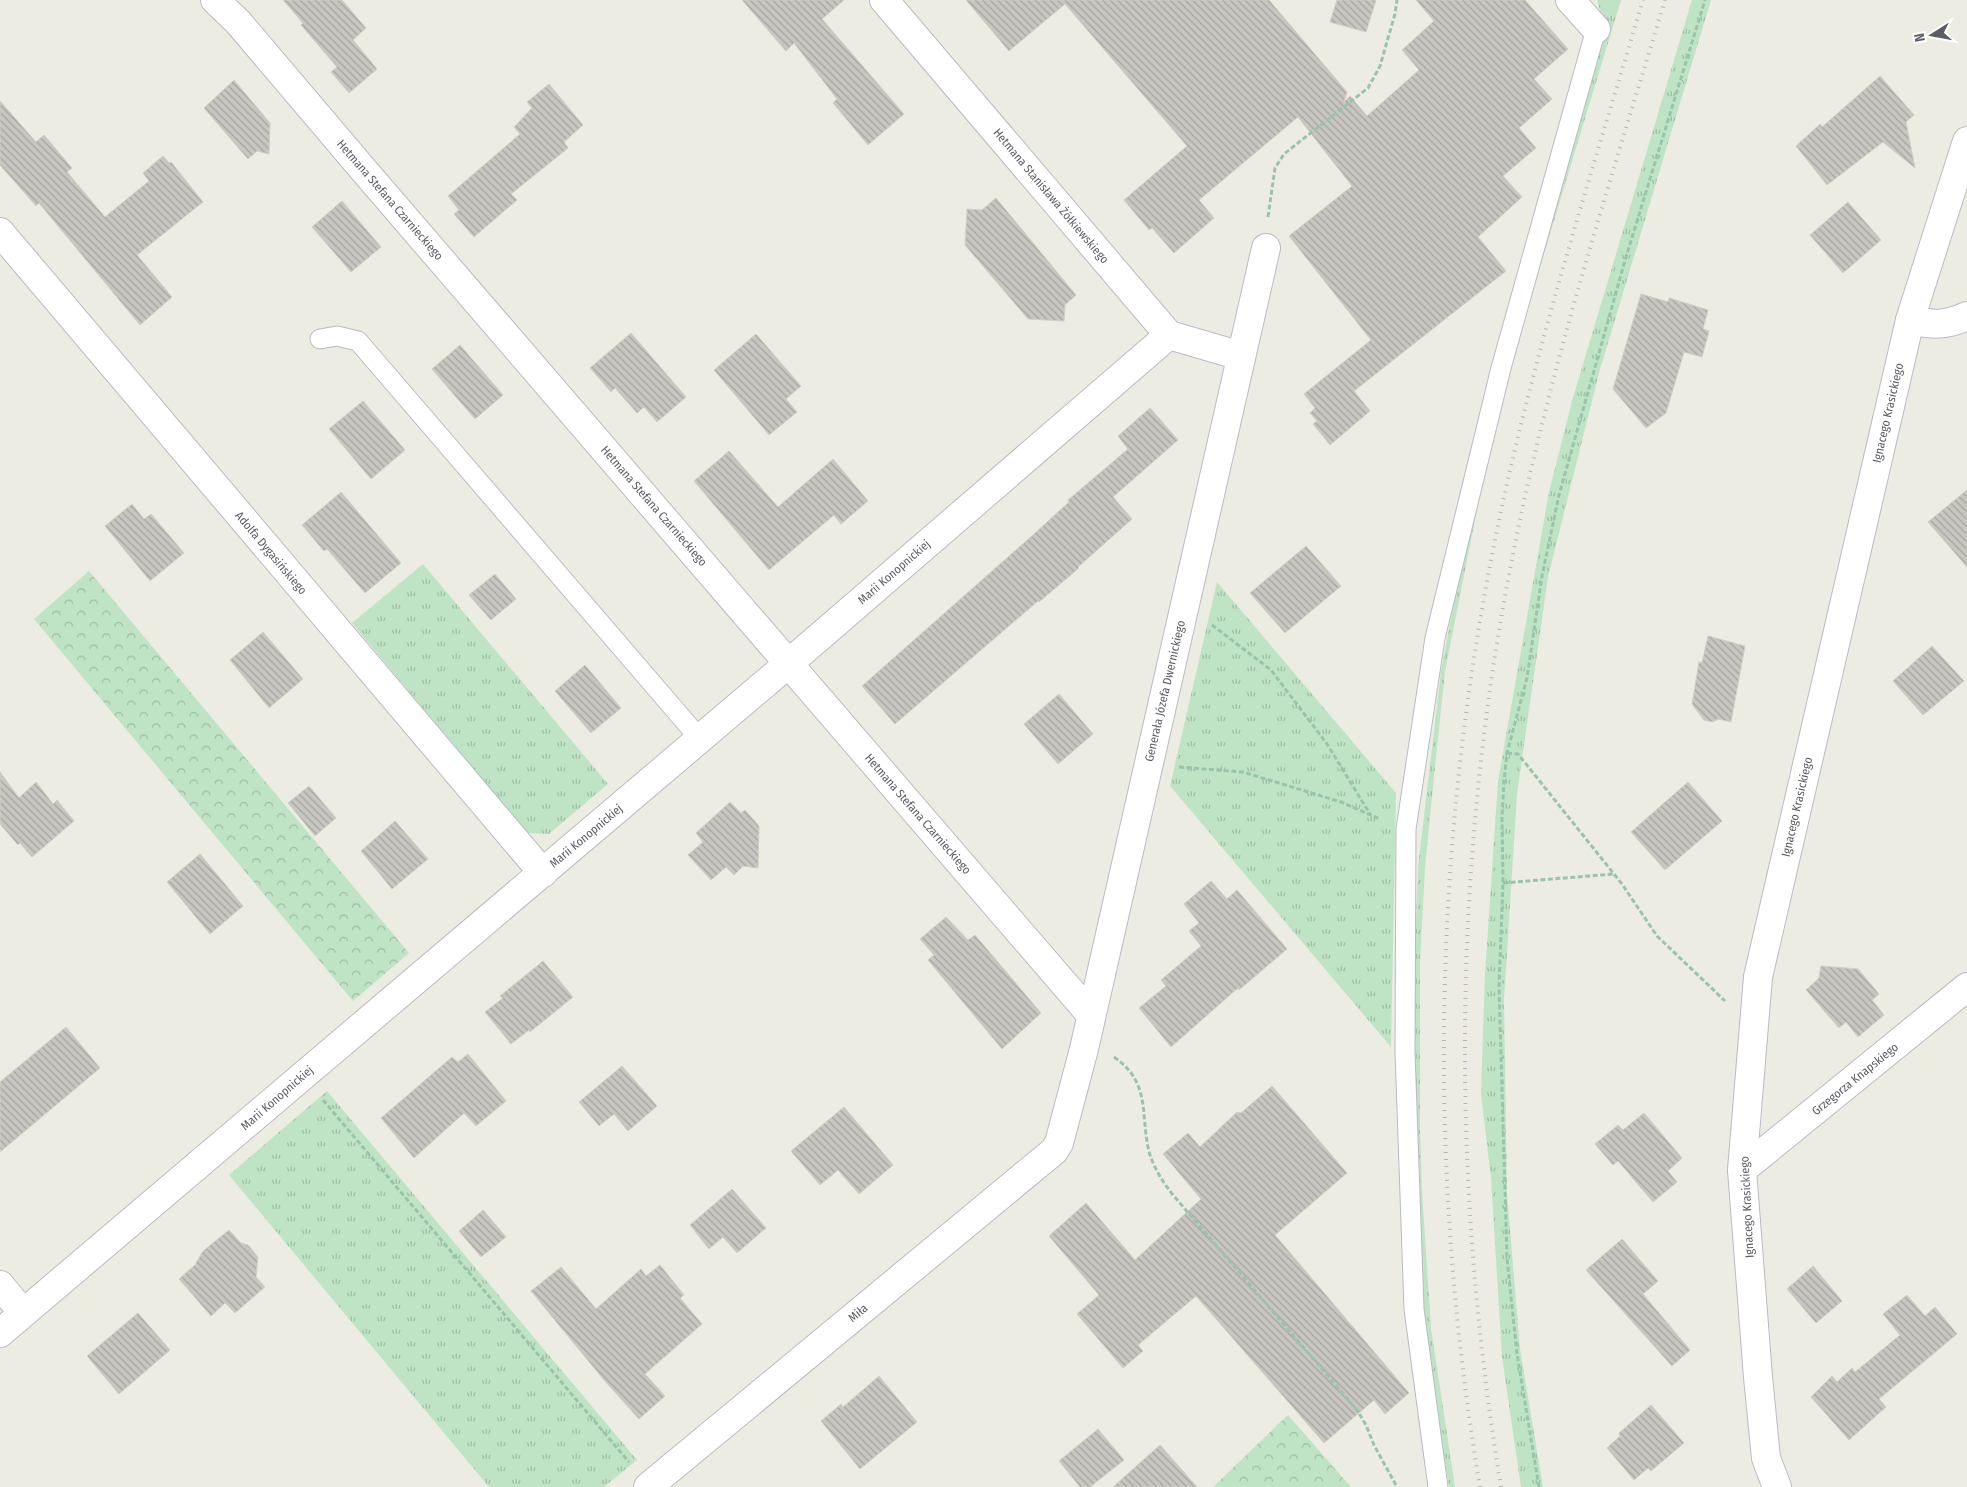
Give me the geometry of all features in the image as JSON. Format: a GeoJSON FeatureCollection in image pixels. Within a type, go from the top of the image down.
{"type":"FeatureCollection","features":[{"type":"Feature","properties":{"kind":"street","name":"Hetmana Stefana Czarnieckiego"},"geometry":{"type":"LineString","coordinates":[[215,0],[238,22],[1091,1015]]}},
{"type":"Feature","properties":{"kind":"street","name":"Hetmana Stanisława Żółkiewskiego"},"geometry":{"type":"LineString","coordinates":[[884,0],[1169,335]]}},
{"type":"Feature","properties":{"kind":"street"},"geometry":{"type":"LineString","coordinates":[[1570,0],[1596,29]]}},
{"type":"Feature","properties":{"kind":"street","name":"Ignacego Krasickiego"},"geometry":{"type":"LineString","coordinates":[[1777,1487],[1766,1458],[1765,1449],[1742,1170],[1758,977],[1910,320],[1967,141]]}},
{"type":"Feature","properties":{"kind":"street","name":"Adolfa Dygasińskiego"},"geometry":{"type":"LineString","coordinates":[[0,232],[543,873]]}},
{"type":"Feature","properties":{"kind":"street","name":"Generała Józefa Dwernickiego"},"geometry":{"type":"LineString","coordinates":[[1063,1134],[1266,248]]}},
{"type":"Feature","properties":{"kind":"street"},"geometry":{"type":"LineString","coordinates":[[1910,320],[1942,325],[1952,323],[1967,316]]}},
{"type":"Feature","properties":{"kind":"street","name":"Marii Konopnickiej"},"geometry":{"type":"LineString","coordinates":[[0,1333],[788,664],[1169,335]]}},
{"type":"Feature","properties":{"kind":"street"},"geometry":{"type":"LineString","coordinates":[[1169,335],[1241,356]]}},
{"type":"Feature","properties":{"kind":"street","name":"Grzegorza Knapskiego"},"geometry":{"type":"LineString","coordinates":[[1742,1170],[1967,988]]}},
{"type":"Feature","properties":{"kind":"street","name":"Miła"},"geometry":{"type":"LineString","coordinates":[[648,1487],[1054,1150],[1063,1134]]}},
{"type":"Feature","properties":{"kind":"street"},"geometry":{"type":"LineString","coordinates":[[0,1285],[23,1314]]}},
{"type":"Feature","properties":{"kind":"lane"},"geometry":{"type":"LineString","coordinates":[[1438,1487],[1414,1309],[1405,1052],[1406,829],[1435,638],[1500,368],[1596,29]]}},
{"type":"Feature","properties":{"kind":"lane"},"geometry":{"type":"LineString","coordinates":[[320,339],[337,336],[358,341],[700,739]]}},
{"type":"Feature","properties":{"kind":"path"},"geometry":{"type":"LineString","coordinates":[[1266,248],[1269,200],[1275,168],[1284,154],[1368,88],[1380,66],[1395,14],[1397,0]]}},
{"type":"Feature","properties":{"kind":"path"},"geometry":{"type":"LineString","coordinates":[[1539,1487],[1517,1354],[1507,1258],[1499,987],[1503,883],[1502,817],[1507,753],[1527,678],[1542,576],[1559,495],[1604,333],[1705,0]]}},
{"type":"Feature","properties":{"kind":"path"},"geometry":{"type":"LineString","coordinates":[[1182,619],[1210,624],[1271,670],[1327,744],[1370,814]]}},
{"type":"Feature","properties":{"kind":"path"},"geometry":{"type":"LineString","coordinates":[[1507,753],[1518,754],[1615,874],[1657,936],[1728,1005]]}},
{"type":"Feature","properties":{"kind":"path"},"geometry":{"type":"LineString","coordinates":[[1149,765],[1242,772],[1341,802],[1406,829]]}},
{"type":"Feature","properties":{"kind":"path"},"geometry":{"type":"LineString","coordinates":[[1503,883],[1615,874]]}},
{"type":"Feature","properties":{"kind":"path"},"geometry":{"type":"LineString","coordinates":[[1084,1049],[1109,1054],[1122,1063],[1135,1081],[1143,1098],[1145,1131],[1150,1154],[1159,1177],[1172,1195],[1357,1410],[1397,1487]]}},
{"type":"Feature","properties":{"kind":"path"},"geometry":{"type":"LineString","coordinates":[[320,1097],[631,1464]]}},
{"type":"Feature","properties":{"kind":"green space"},"geometry":{"type":"Polygon","coordinates":[[[1597,0],[1621,0],[1533,290],[1483,479],[1445,672],[1435,767],[1425,868],[1420,962],[1420,1129],[1431,1328],[1455,1487],[1449,1487],[1424,1331],[1420,1262],[1414,1062],[1414,976],[1418,867],[1441,671],[1460,570],[1530,288],[1606,30],[1597,0]]]}},
{"type":"Feature","properties":{"kind":"green space"},"geometry":{"type":"Polygon","coordinates":[[[1692,0],[1711,0],[1599,373],[1548,577],[1517,794],[1504,1000],[1507,1193],[1520,1349],[1543,1487],[1521,1487],[1502,1357],[1491,1178],[1481,1094],[1485,973],[1498,781],[1549,492],[1572,401],[1692,0]]]}},
{"type":"Feature","properties":{"kind":"green space"},"geometry":{"type":"Polygon","coordinates":[[[423,564],[608,784],[549,834],[527,833],[352,623],[423,564]]]}},
{"type":"Feature","properties":{"kind":"green space"},"geometry":{"type":"Polygon","coordinates":[[[89,571],[409,953],[353,1001],[34,619],[89,571]]]}},
{"type":"Feature","properties":{"kind":"green space"},"geometry":{"type":"Polygon","coordinates":[[[1217,582],[1396,793],[1391,1047],[1170,786],[1217,582]]]}},
{"type":"Feature","properties":{"kind":"green space"},"geometry":{"type":"Polygon","coordinates":[[[327,1091],[637,1460],[604,1487],[489,1487],[229,1175],[327,1091]]]}},
{"type":"Feature","properties":{"kind":"green space"},"geometry":{"type":"Polygon","coordinates":[[[1288,1415],[1351,1487],[1213,1487],[1288,1415]]]}},
{"type":"Feature","properties":{"kind":"building"},"geometry":{"type":"Polygon","coordinates":[[[283,0],[342,0],[366,28],[353,40],[377,69],[349,93],[331,72],[337,67],[301,25],[303,23],[283,0]]]}},
{"type":"Feature","properties":{"kind":"building"},"geometry":{"type":"Polygon","coordinates":[[[742,0],[844,0],[822,19],[904,114],[868,145],[833,103],[837,99],[794,43],[786,51],[742,0]]]}},
{"type":"Feature","properties":{"kind":"building"},"geometry":{"type":"Polygon","coordinates":[[[966,0],[1269,0],[1347,92],[1344,102],[1350,96],[1367,116],[1419,70],[1402,50],[1434,21],[1416,0],[1525,0],[1568,49],[1534,79],[1552,99],[1519,128],[1536,148],[1503,176],[1522,197],[1478,237],[1506,271],[1354,391],[1370,411],[1330,445],[1313,424],[1317,421],[1310,413],[1315,408],[1304,394],[1371,340],[1289,236],[1352,186],[1298,117],[1199,200],[1214,218],[1174,253],[1152,228],[1149,230],[1124,200],[1187,146],[1065,4],[1009,51],[966,0]]]}},
{"type":"Feature","properties":{"kind":"building"},"geometry":{"type":"Polygon","coordinates":[[[1337,0],[1376,0],[1366,32],[1330,22],[1337,0]]]}},
{"type":"Feature","properties":{"kind":"building"},"geometry":{"type":"Polygon","coordinates":[[[1880,76],[1914,115],[1906,122],[1915,168],[1883,142],[1827,185],[1796,146],[1820,124],[1822,127],[1880,76]]]}},
{"type":"Feature","properties":{"kind":"building"},"geometry":{"type":"Polygon","coordinates":[[[234,80],[270,123],[269,154],[257,151],[248,159],[204,108],[234,80]]]}},
{"type":"Feature","properties":{"kind":"building"},"geometry":{"type":"Polygon","coordinates":[[[549,84],[583,125],[564,142],[568,148],[511,194],[517,200],[474,237],[454,214],[459,210],[448,196],[520,134],[514,127],[532,108],[527,102],[549,84]]]}},
{"type":"Feature","properties":{"kind":"building"},"geometry":{"type":"Polygon","coordinates":[[[0,101],[36,142],[44,135],[72,168],[67,172],[105,217],[149,181],[143,173],[163,156],[169,163],[171,162],[203,202],[137,255],[172,297],[140,325],[39,203],[36,206],[0,165],[0,101]]]}},
{"type":"Feature","properties":{"kind":"building"},"geometry":{"type":"Polygon","coordinates":[[[996,198],[1076,295],[1065,305],[1064,321],[1028,319],[965,245],[967,209],[982,210],[996,198]]]}},
{"type":"Feature","properties":{"kind":"building"},"geometry":{"type":"Polygon","coordinates":[[[342,201],[381,247],[351,272],[312,227],[342,201]]]}},
{"type":"Feature","properties":{"kind":"building"},"geometry":{"type":"Polygon","coordinates":[[[1848,202],[1881,240],[1843,273],[1810,235],[1848,202]]]}},
{"type":"Feature","properties":{"kind":"building"},"geometry":{"type":"Polygon","coordinates":[[[1641,294],[1668,302],[1669,298],[1708,310],[1703,329],[1709,331],[1702,357],[1684,352],[1666,413],[1646,428],[1613,389],[1641,294]]]}},
{"type":"Feature","properties":{"kind":"building"},"geometry":{"type":"Polygon","coordinates":[[[631,333],[686,397],[657,422],[644,407],[637,413],[615,388],[611,392],[590,368],[631,333]]]}},
{"type":"Feature","properties":{"kind":"building"},"geometry":{"type":"Polygon","coordinates":[[[756,334],[801,386],[786,399],[797,412],[769,435],[714,370],[756,334]]]}},
{"type":"Feature","properties":{"kind":"building"},"geometry":{"type":"Polygon","coordinates":[[[460,345],[503,395],[475,419],[432,369],[460,345]]]}},
{"type":"Feature","properties":{"kind":"building"},"geometry":{"type":"Polygon","coordinates":[[[363,401],[405,450],[371,479],[329,429],[363,401]]]}},
{"type":"Feature","properties":{"kind":"building"},"geometry":{"type":"Polygon","coordinates":[[[1150,408],[1178,440],[1113,497],[1132,519],[1079,568],[895,724],[862,686],[1034,534],[1069,502],[1068,500],[1128,449],[1118,436],[1150,408]]]}},
{"type":"Feature","properties":{"kind":"building"},"geometry":{"type":"Polygon","coordinates":[[[729,451],[778,507],[833,459],[868,501],[841,524],[834,515],[769,570],[694,481],[729,451]]]}},
{"type":"Feature","properties":{"kind":"building"},"geometry":{"type":"Polygon","coordinates":[[[1967,490],[1967,567],[1928,522],[1967,490]]]}},
{"type":"Feature","properties":{"kind":"building"},"geometry":{"type":"Polygon","coordinates":[[[341,492],[401,563],[365,593],[327,549],[324,551],[302,525],[341,492]]]}},
{"type":"Feature","properties":{"kind":"building"},"geometry":{"type":"Polygon","coordinates":[[[132,504],[144,519],[151,514],[184,553],[150,581],[105,526],[132,504]]]}},
{"type":"Feature","properties":{"kind":"building"},"geometry":{"type":"Polygon","coordinates":[[[1306,546],[1341,586],[1285,633],[1250,593],[1306,546]]]}},
{"type":"Feature","properties":{"kind":"building"},"geometry":{"type":"Polygon","coordinates":[[[495,574],[516,599],[491,620],[469,595],[495,574]]]}},
{"type":"Feature","properties":{"kind":"building"},"geometry":{"type":"Polygon","coordinates":[[[263,632],[303,679],[269,708],[230,660],[263,632]]]}},
{"type":"Feature","properties":{"kind":"building"},"geometry":{"type":"Polygon","coordinates":[[[1708,636],[1745,646],[1731,722],[1718,719],[1713,722],[1704,720],[1692,704],[1699,662],[1702,663],[1708,636]]]}},
{"type":"Feature","properties":{"kind":"building"},"geometry":{"type":"Polygon","coordinates":[[[1932,646],[1964,681],[1923,715],[1893,681],[1932,646]]]}},
{"type":"Feature","properties":{"kind":"building"},"geometry":{"type":"Polygon","coordinates":[[[585,665],[621,708],[591,733],[555,691],[585,665]]]}},
{"type":"Feature","properties":{"kind":"building"},"geometry":{"type":"Polygon","coordinates":[[[1059,694],[1093,734],[1058,764],[1024,724],[1059,694]]]}},
{"type":"Feature","properties":{"kind":"building"},"geometry":{"type":"Polygon","coordinates":[[[0,772],[19,798],[36,782],[53,804],[57,800],[74,821],[32,857],[20,843],[18,845],[0,824],[0,772]]]}},
{"type":"Feature","properties":{"kind":"building"},"geometry":{"type":"Polygon","coordinates":[[[1688,782],[1722,821],[1665,870],[1631,832],[1688,782]]]}},
{"type":"Feature","properties":{"kind":"building"},"geometry":{"type":"Polygon","coordinates":[[[309,786],[336,818],[315,836],[288,803],[309,786]]]}},
{"type":"Feature","properties":{"kind":"building"},"geometry":{"type":"Polygon","coordinates":[[[730,802],[741,813],[745,810],[759,826],[758,868],[743,866],[734,875],[726,867],[711,880],[688,855],[703,842],[696,833],[730,802]]]}},
{"type":"Feature","properties":{"kind":"building"},"geometry":{"type":"Polygon","coordinates":[[[395,821],[428,859],[392,889],[361,851],[395,821]]]}},
{"type":"Feature","properties":{"kind":"building"},"geometry":{"type":"Polygon","coordinates":[[[200,854],[243,906],[210,934],[167,882],[200,854]]]}},
{"type":"Feature","properties":{"kind":"building"},"geometry":{"type":"Polygon","coordinates":[[[1211,881],[1227,899],[1237,890],[1287,949],[1239,990],[1238,988],[1171,1047],[1139,1008],[1166,986],[1161,980],[1201,946],[1189,931],[1199,923],[1184,904],[1211,881]]]}},
{"type":"Feature","properties":{"kind":"building"},"geometry":{"type":"Polygon","coordinates":[[[946,917],[968,940],[975,935],[1041,1013],[1002,1049],[928,960],[934,955],[920,939],[946,917]]]}},
{"type":"Feature","properties":{"kind":"building"},"geometry":{"type":"Polygon","coordinates":[[[543,961],[573,997],[530,1032],[529,1030],[511,1044],[485,1012],[503,998],[500,996],[543,961]]]}},
{"type":"Feature","properties":{"kind":"building"},"geometry":{"type":"Polygon","coordinates":[[[1821,966],[1858,969],[1879,994],[1872,1000],[1884,1015],[1858,1037],[1846,1022],[1839,1028],[1806,990],[1819,978],[1821,966]]]}},
{"type":"Feature","properties":{"kind":"building"},"geometry":{"type":"Polygon","coordinates":[[[66,1027],[100,1068],[0,1152],[0,1082],[66,1027]]]}},
{"type":"Feature","properties":{"kind":"building"},"geometry":{"type":"Polygon","coordinates":[[[468,1054],[506,1101],[476,1126],[464,1113],[414,1158],[381,1118],[452,1057],[458,1062],[468,1054]]]}},
{"type":"Feature","properties":{"kind":"building"},"geometry":{"type":"Polygon","coordinates":[[[622,1066],[657,1106],[628,1131],[614,1114],[599,1126],[579,1102],[622,1066]]]}},
{"type":"Feature","properties":{"kind":"building"},"geometry":{"type":"Polygon","coordinates":[[[1272,1086],[1347,1173],[1275,1235],[1409,1393],[1385,1414],[1374,1400],[1324,1443],[1196,1296],[1138,1345],[1143,1351],[1123,1368],[1077,1314],[1099,1295],[1049,1236],[1086,1203],[1135,1260],[1201,1199],[1163,1154],[1188,1133],[1200,1147],[1237,1112],[1241,1113],[1272,1086]]]}},
{"type":"Feature","properties":{"kind":"building"},"geometry":{"type":"Polygon","coordinates":[[[844,1107],[893,1165],[859,1194],[838,1170],[820,1185],[791,1151],[844,1107]]]}},
{"type":"Feature","properties":{"kind":"building"},"geometry":{"type":"Polygon","coordinates":[[[1644,1113],[1682,1158],[1668,1171],[1677,1182],[1653,1202],[1618,1161],[1613,1165],[1595,1144],[1618,1125],[1623,1130],[1644,1113]]]}},
{"type":"Feature","properties":{"kind":"building"},"geometry":{"type":"Polygon","coordinates":[[[732,1189],[766,1228],[737,1253],[723,1237],[709,1249],[690,1225],[732,1189]]]}},
{"type":"Feature","properties":{"kind":"building"},"geometry":{"type":"Polygon","coordinates":[[[483,1210],[506,1237],[481,1257],[459,1231],[483,1210]]]}},
{"type":"Feature","properties":{"kind":"building"},"geometry":{"type":"Polygon","coordinates":[[[229,1230],[241,1243],[248,1245],[258,1257],[256,1277],[265,1287],[235,1313],[225,1303],[211,1316],[179,1279],[195,1265],[203,1251],[229,1230]]]}},
{"type":"Feature","properties":{"kind":"building"},"geometry":{"type":"Polygon","coordinates":[[[1622,1239],[1658,1281],[1643,1294],[1690,1350],[1672,1366],[1586,1270],[1622,1239]]]}},
{"type":"Feature","properties":{"kind":"building"},"geometry":{"type":"Polygon","coordinates":[[[660,1265],[684,1295],[680,1298],[702,1324],[645,1374],[665,1396],[639,1419],[604,1380],[531,1291],[561,1267],[596,1309],[641,1269],[646,1276],[660,1265]]]}},
{"type":"Feature","properties":{"kind":"building"},"geometry":{"type":"Polygon","coordinates":[[[1813,1266],[1842,1301],[1816,1323],[1787,1289],[1813,1266]]]}},
{"type":"Feature","properties":{"kind":"building"},"geometry":{"type":"Polygon","coordinates":[[[1907,1295],[1925,1316],[1935,1307],[1957,1334],[1879,1399],[1886,1407],[1849,1440],[1811,1397],[1832,1376],[1837,1382],[1852,1368],[1855,1372],[1900,1335],[1883,1314],[1907,1295]]]}},
{"type":"Feature","properties":{"kind":"building"},"geometry":{"type":"Polygon","coordinates":[[[138,1313],[170,1350],[119,1394],[87,1356],[138,1313]]]}},
{"type":"Feature","properties":{"kind":"building"},"geometry":{"type":"Polygon","coordinates":[[[879,1376],[917,1422],[860,1469],[821,1421],[841,1404],[843,1407],[879,1376]]]}},
{"type":"Feature","properties":{"kind":"building"},"geometry":{"type":"Polygon","coordinates":[[[1651,1405],[1684,1443],[1651,1471],[1648,1468],[1634,1480],[1607,1448],[1620,1436],[1619,1433],[1651,1405]]]}},
{"type":"Feature","properties":{"kind":"building"},"geometry":{"type":"Polygon","coordinates":[[[1098,1429],[1124,1460],[1090,1487],[1080,1487],[1059,1461],[1098,1429]]]}},
{"type":"Feature","properties":{"kind":"building"},"geometry":{"type":"Polygon","coordinates":[[[1160,1445],[1197,1487],[1113,1487],[1160,1445]]]}},
{"type":"Feature","properties":{"kind":"railway"},"geometry":{"type":"LineString","coordinates":[[1480,1487],[1463,1371],[1452,1253],[1445,1136],[1444,1018],[1448,900],[1458,782],[1473,666],[1493,550],[1524,411],[1542,342],[1643,0]]}},
{"type":"Feature","properties":{"kind":"railway"},"geometry":{"type":"LineString","coordinates":[[1501,1487],[1484,1371],[1473,1253],[1466,1136],[1465,1018],[1469,900],[1479,782],[1494,665],[1514,549],[1545,410],[1583,273],[1665,0]]}}]}
